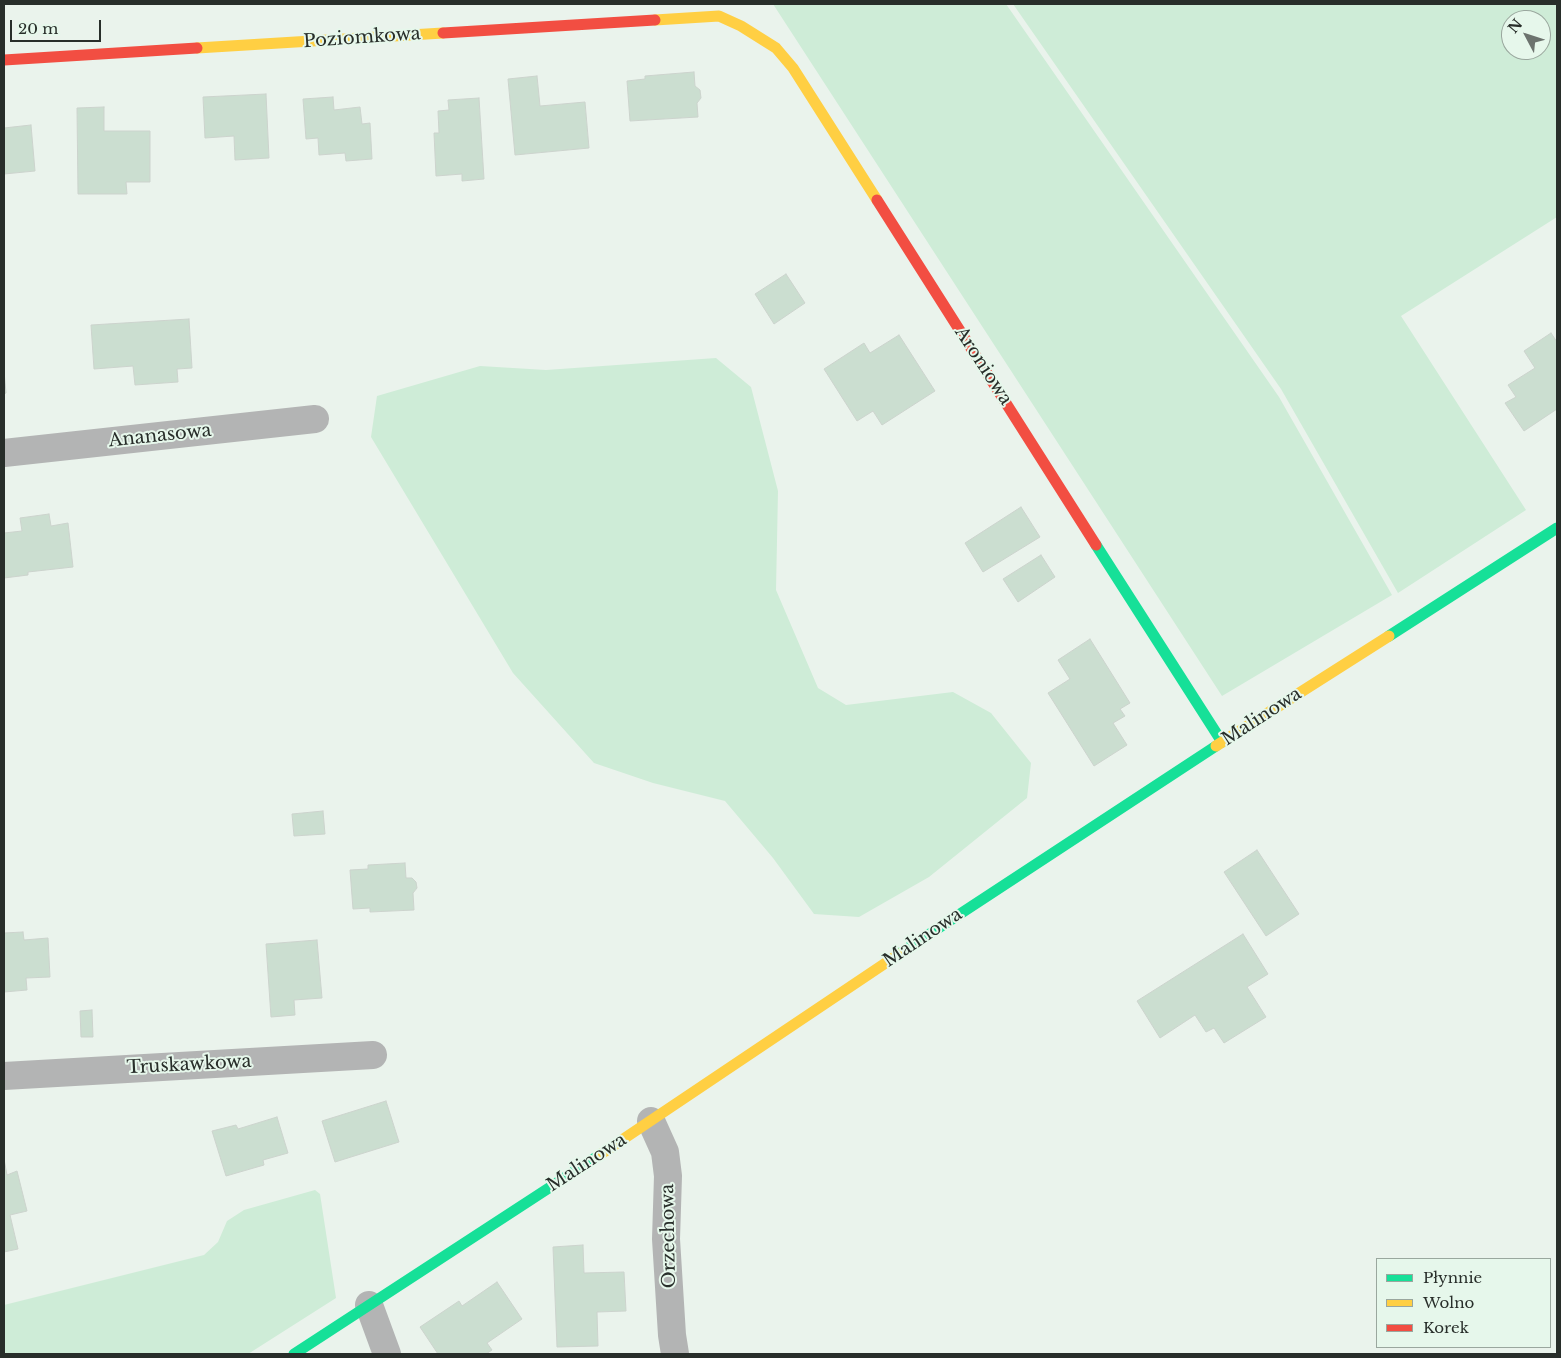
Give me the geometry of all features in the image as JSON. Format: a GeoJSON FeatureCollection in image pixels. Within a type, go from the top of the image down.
{"type":"FeatureCollection","features":[{"type":"Feature","properties":{"kind":"street","name":"Poziomkowa"},"geometry":{"type":"LineString","coordinates":[[4,60],[719,16]]}},
{"type":"Feature","properties":{"kind":"street","name":"Aroniowa"},"geometry":{"type":"LineString","coordinates":[[719,16],[741,26],[776,48],[793,68],[1222,742]]}},
{"type":"Feature","properties":{"kind":"street","name":"Ananasowa"},"geometry":{"type":"LineString","coordinates":[[4,454],[315,419]]}},
{"type":"Feature","properties":{"kind":"street","name":"Malinowa"},"geometry":{"type":"LineString","coordinates":[[294,1354],[651,1121],[944,923],[1222,742],[1557,528]]}},
{"type":"Feature","properties":{"kind":"street","name":"Truskawkowa"},"geometry":{"type":"LineString","coordinates":[[4,1076],[373,1055]]}},
{"type":"Feature","properties":{"kind":"street","name":"Orzechowa"},"geometry":{"type":"LineString","coordinates":[[651,1121],[666,1152],[668,1176],[666,1239],[672,1335],[675,1354]]}},
{"type":"Feature","properties":{"kind":"street"},"geometry":{"type":"LineString","coordinates":[[369,1305],[387,1354]]}},
{"type":"Feature","properties":{"kind":"green space"},"geometry":{"type":"Polygon","coordinates":[[[773,4],[1006,4],[1279,397],[1392,595],[1222,696],[773,4]]]}},
{"type":"Feature","properties":{"kind":"green space"},"geometry":{"type":"Polygon","coordinates":[[[1013,4],[1557,4],[1557,217],[1401,316],[1526,510],[1398,593],[1281,389],[1013,4]]]}},
{"type":"Feature","properties":{"kind":"green space"},"geometry":{"type":"Polygon","coordinates":[[[716,358],[751,387],[778,491],[776,590],[818,688],[846,705],[953,692],[991,713],[1031,763],[1027,798],[929,877],[859,917],[814,914],[773,858],[725,801],[653,783],[594,763],[513,673],[371,437],[377,396],[480,366],[546,370],[716,358]]]}},
{"type":"Feature","properties":{"kind":"green space"},"geometry":{"type":"Polygon","coordinates":[[[315,1190],[320,1194],[336,1298],[248,1354],[4,1354],[4,1305],[204,1255],[218,1242],[227,1221],[244,1210],[315,1190]]]}},
{"type":"Feature","properties":{"kind":"building"},"geometry":{"type":"Polygon","coordinates":[[[694,72],[695,86],[700,90],[701,98],[697,103],[698,117],[630,121],[627,81],[645,79],[645,76],[694,72]]]}},
{"type":"Feature","properties":{"kind":"building"},"geometry":{"type":"Polygon","coordinates":[[[537,76],[540,106],[585,102],[589,148],[515,155],[508,79],[537,76]]]}},
{"type":"Feature","properties":{"kind":"building"},"geometry":{"type":"Polygon","coordinates":[[[266,94],[269,158],[235,160],[234,136],[205,138],[203,97],[266,94]]]}},
{"type":"Feature","properties":{"kind":"building"},"geometry":{"type":"Polygon","coordinates":[[[333,97],[334,110],[360,107],[362,124],[370,123],[372,159],[346,161],[345,153],[319,155],[318,138],[306,139],[303,99],[333,97]]]}},
{"type":"Feature","properties":{"kind":"building"},"geometry":{"type":"Polygon","coordinates":[[[479,98],[484,179],[462,181],[462,174],[436,176],[434,133],[439,133],[438,111],[449,110],[448,100],[479,98]]]}},
{"type":"Feature","properties":{"kind":"building"},"geometry":{"type":"Polygon","coordinates":[[[104,107],[104,131],[150,131],[150,182],[126,182],[127,194],[78,194],[77,108],[104,107]]]}},
{"type":"Feature","properties":{"kind":"building"},"geometry":{"type":"Polygon","coordinates":[[[31,125],[35,171],[4,174],[4,128],[31,125]]]}},
{"type":"Feature","properties":{"kind":"building"},"geometry":{"type":"Polygon","coordinates":[[[786,274],[805,303],[774,324],[755,294],[786,274]]]}},
{"type":"Feature","properties":{"kind":"building"},"geometry":{"type":"Polygon","coordinates":[[[189,319],[192,368],[177,369],[178,382],[135,385],[133,366],[94,369],[91,325],[189,319]]]}},
{"type":"Feature","properties":{"kind":"building"},"geometry":{"type":"Polygon","coordinates":[[[1551,333],[1557,342],[1557,409],[1524,431],[1505,403],[1516,397],[1508,385],[1535,368],[1524,351],[1551,333]]]}},
{"type":"Feature","properties":{"kind":"building"},"geometry":{"type":"Polygon","coordinates":[[[899,335],[935,391],[882,425],[873,411],[857,421],[824,369],[864,343],[870,353],[899,335]]]}},
{"type":"Feature","properties":{"kind":"building"},"geometry":{"type":"Polygon","coordinates":[[[4,371],[6,393],[4,394],[4,371]]]}},
{"type":"Feature","properties":{"kind":"building"},"geometry":{"type":"Polygon","coordinates":[[[1021,507],[1040,537],[983,572],[965,543],[1021,507]]]}},
{"type":"Feature","properties":{"kind":"building"},"geometry":{"type":"Polygon","coordinates":[[[49,514],[51,526],[68,523],[73,567],[28,572],[28,575],[4,578],[4,533],[22,531],[20,518],[49,514]]]}},
{"type":"Feature","properties":{"kind":"building"},"geometry":{"type":"Polygon","coordinates":[[[1041,555],[1055,577],[1018,602],[1003,579],[1041,555]]]}},
{"type":"Feature","properties":{"kind":"building"},"geometry":{"type":"Polygon","coordinates":[[[1090,639],[1130,703],[1120,709],[1125,716],[1113,723],[1127,745],[1094,766],[1048,693],[1070,679],[1058,660],[1090,639]]]}},
{"type":"Feature","properties":{"kind":"building"},"geometry":{"type":"Polygon","coordinates":[[[323,811],[325,834],[294,836],[292,814],[323,811]]]}},
{"type":"Feature","properties":{"kind":"building"},"geometry":{"type":"Polygon","coordinates":[[[1257,850],[1299,914],[1266,936],[1224,872],[1257,850]]]}},
{"type":"Feature","properties":{"kind":"building"},"geometry":{"type":"Polygon","coordinates":[[[405,863],[406,878],[412,878],[416,882],[417,888],[413,893],[414,910],[370,912],[370,908],[353,909],[350,870],[368,869],[368,865],[405,863]]]}},
{"type":"Feature","properties":{"kind":"building"},"geometry":{"type":"Polygon","coordinates":[[[23,932],[24,940],[48,938],[50,977],[26,978],[27,990],[4,992],[4,933],[23,932]]]}},
{"type":"Feature","properties":{"kind":"building"},"geometry":{"type":"Polygon","coordinates":[[[1243,934],[1268,974],[1247,987],[1266,1017],[1224,1043],[1214,1028],[1206,1032],[1195,1015],[1160,1038],[1137,1001],[1243,934]]]}},
{"type":"Feature","properties":{"kind":"building"},"geometry":{"type":"Polygon","coordinates":[[[317,940],[322,998],[294,1000],[295,1015],[271,1017],[266,944],[317,940]]]}},
{"type":"Feature","properties":{"kind":"building"},"geometry":{"type":"Polygon","coordinates":[[[92,1010],[93,1037],[81,1037],[80,1011],[92,1010]]]}},
{"type":"Feature","properties":{"kind":"building"},"geometry":{"type":"Polygon","coordinates":[[[386,1101],[399,1142],[335,1162],[322,1121],[386,1101]]]}},
{"type":"Feature","properties":{"kind":"building"},"geometry":{"type":"Polygon","coordinates":[[[277,1117],[288,1153],[263,1160],[264,1165],[226,1176],[212,1131],[236,1125],[238,1129],[277,1117]]]}},
{"type":"Feature","properties":{"kind":"building"},"geometry":{"type":"Polygon","coordinates":[[[4,1159],[7,1175],[17,1171],[27,1211],[10,1215],[18,1249],[4,1252],[4,1159]]]}},
{"type":"Feature","properties":{"kind":"building"},"geometry":{"type":"Polygon","coordinates":[[[583,1245],[584,1273],[624,1272],[626,1311],[597,1312],[598,1346],[557,1347],[553,1247],[583,1245]]]}},
{"type":"Feature","properties":{"kind":"building"},"geometry":{"type":"Polygon","coordinates":[[[497,1282],[522,1319],[487,1343],[492,1350],[486,1354],[438,1354],[420,1327],[459,1301],[462,1306],[497,1282]]]}},
{"type":"Feature","properties":{"kind":"traffic: fast"},"geometry":{"type":"LineString","coordinates":[[1389,636],[1557,528]]}},
{"type":"Feature","properties":{"kind":"traffic: fast"},"geometry":{"type":"LineString","coordinates":[[1096,545],[1222,742]]}},
{"type":"Feature","properties":{"kind":"traffic: fast"},"geometry":{"type":"LineString","coordinates":[[899,954],[1216,746]]}},
{"type":"Feature","properties":{"kind":"traffic: fast"},"geometry":{"type":"LineString","coordinates":[[294,1354],[601,1154]]}},
{"type":"Feature","properties":{"kind":"traffic: slow"},"geometry":{"type":"LineString","coordinates":[[655,20],[719,16],[741,26],[776,48],[793,68],[877,200]]}},
{"type":"Feature","properties":{"kind":"traffic: slow"},"geometry":{"type":"LineString","coordinates":[[197,48],[443,33]]}},
{"type":"Feature","properties":{"kind":"traffic: slow"},"geometry":{"type":"LineString","coordinates":[[1216,746],[1389,636]]}},
{"type":"Feature","properties":{"kind":"traffic: slow"},"geometry":{"type":"LineString","coordinates":[[601,1154],[899,954]]}},
{"type":"Feature","properties":{"kind":"traffic: jam"},"geometry":{"type":"LineString","coordinates":[[443,33],[655,20]]}},
{"type":"Feature","properties":{"kind":"traffic: jam"},"geometry":{"type":"LineString","coordinates":[[4,60],[197,48]]}},
{"type":"Feature","properties":{"kind":"traffic: jam"},"geometry":{"type":"LineString","coordinates":[[877,200],[1096,545]]}}]}
